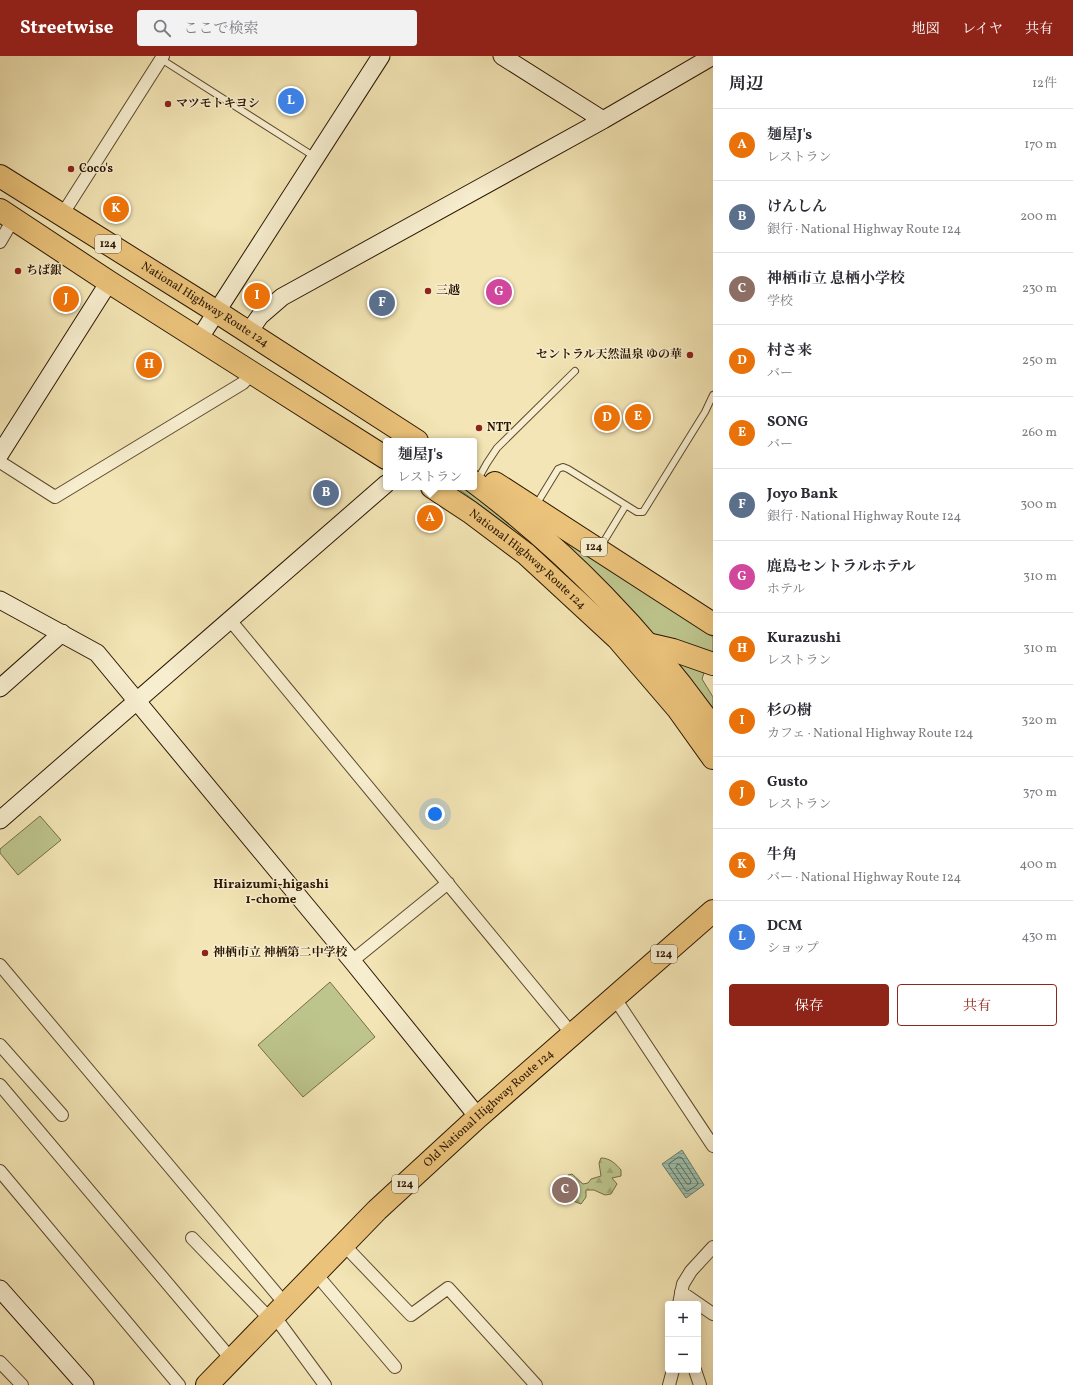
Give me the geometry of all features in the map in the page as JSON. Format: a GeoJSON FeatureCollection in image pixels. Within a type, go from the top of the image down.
{"type":"FeatureCollection","features":[{"type":"Feature","properties":{"kind":"highway","name":"National Highway Route 124"},"geometry":{"type":"LineString","coordinates":[[0,176],[217,312],[410,438]]}},
{"type":"Feature","properties":{"kind":"highway","name":"124"},"geometry":{"type":"LineString","coordinates":[[7,214],[199,340],[383,456]]}},
{"type":"Feature","properties":{"kind":"highway","name":"National Highway Route 124"},"geometry":{"type":"LineString","coordinates":[[477,478],[579,570],[648,644],[694,701],[713,728]]}},
{"type":"Feature","properties":{"kind":"highway","name":"124"},"geometry":{"type":"LineString","coordinates":[[477,478],[534,509],[713,624]]}},
{"type":"Feature","properties":{"kind":"highway","name":"National Highway Route 124"},"geometry":{"type":"LineString","coordinates":[[437,490],[470,512],[526,554],[618,639],[678,709],[713,758]]}},
{"type":"Feature","properties":{"kind":"highway"},"geometry":{"type":"LineString","coordinates":[[618,639],[673,650],[713,664]]}},
{"type":"Feature","properties":{"kind":"highway","name":"Old National Highway Route 124"},"geometry":{"type":"LineString","coordinates":[[207,1385],[377,1210],[478,1117],[713,911]]}},
{"type":"Feature","properties":{"kind":"street"},"geometry":{"type":"LineString","coordinates":[[199,340],[381,56]]}},
{"type":"Feature","properties":{"kind":"street"},"geometry":{"type":"LineString","coordinates":[[502,56],[603,120]]}},
{"type":"Feature","properties":{"kind":"street"},"geometry":{"type":"LineString","coordinates":[[248,332],[260,316],[282,297],[603,120],[713,56]]}},
{"type":"Feature","properties":{"kind":"street"},"geometry":{"type":"LineString","coordinates":[[62,215],[162,58]]}},
{"type":"Feature","properties":{"kind":"street"},"geometry":{"type":"LineString","coordinates":[[0,242],[7,214]]}},
{"type":"Feature","properties":{"kind":"street"},"geometry":{"type":"LineString","coordinates":[[0,454],[109,282]]}},
{"type":"Feature","properties":{"kind":"street"},"geometry":{"type":"LineString","coordinates":[[0,462],[55,497],[244,383],[252,373]]}},
{"type":"Feature","properties":{"kind":"street"},"geometry":{"type":"LineString","coordinates":[[0,820],[383,487]]}},
{"type":"Feature","properties":{"kind":"street"},"geometry":{"type":"LineString","coordinates":[[0,600],[97,653],[352,961],[478,1117]]}},
{"type":"Feature","properties":{"kind":"street"},"geometry":{"type":"LineString","coordinates":[[230,620],[572,1034]]}},
{"type":"Feature","properties":{"kind":"street"},"geometry":{"type":"LineString","coordinates":[[0,688],[62,633]]}},
{"type":"Feature","properties":{"kind":"street"},"geometry":{"type":"LineString","coordinates":[[352,961],[448,883]]}},
{"type":"Feature","properties":{"kind":"street"},"geometry":{"type":"LineString","coordinates":[[0,965],[278,1313],[278,1321],[325,1385]]}},
{"type":"Feature","properties":{"kind":"street"},"geometry":{"type":"LineString","coordinates":[[614,997],[713,1146]]}},
{"type":"Feature","properties":{"kind":"street"},"geometry":{"type":"LineString","coordinates":[[0,1045],[62,1114]]}},
{"type":"Feature","properties":{"kind":"street"},"geometry":{"type":"LineString","coordinates":[[0,1085],[232,1360]]}},
{"type":"Feature","properties":{"kind":"street"},"geometry":{"type":"LineString","coordinates":[[0,1171],[179,1385]]}},
{"type":"Feature","properties":{"kind":"street"},"geometry":{"type":"LineString","coordinates":[[192,1238],[278,1313]]}},
{"type":"Feature","properties":{"kind":"street"},"geometry":{"type":"LineString","coordinates":[[344,1245],[411,1315],[448,1288],[536,1385]]}},
{"type":"Feature","properties":{"kind":"street"},"geometry":{"type":"LineString","coordinates":[[713,1247],[691,1271],[683,1284],[680,1298],[713,1314]]}},
{"type":"Feature","properties":{"kind":"street"},"geometry":{"type":"LineString","coordinates":[[316,1274],[395,1367]]}},
{"type":"Feature","properties":{"kind":"street"},"geometry":{"type":"LineString","coordinates":[[0,1289],[85,1385]]}},
{"type":"Feature","properties":{"kind":"street"},"geometry":{"type":"LineString","coordinates":[[0,1362],[22,1385]]}},
{"type":"Feature","properties":{"kind":"street"},"geometry":{"type":"LineString","coordinates":[[669,1385],[672,1373]]}},
{"type":"Feature","properties":{"kind":"street"},"geometry":{"type":"LineString","coordinates":[[696,1373],[700,1385]]}},
{"type":"Feature","properties":{"kind":"lane"},"geometry":{"type":"LineString","coordinates":[[162,58],[315,157]]}},
{"type":"Feature","properties":{"kind":"lane"},"geometry":{"type":"LineString","coordinates":[[477,476],[497,448],[575,371]]}},
{"type":"Feature","properties":{"kind":"lane"},"geometry":{"type":"LineString","coordinates":[[534,509],[558,469],[563,467],[637,512],[643,512],[705,412],[713,395]]}},
{"type":"Feature","properties":{"kind":"lane"},"geometry":{"type":"LineString","coordinates":[[598,550],[626,505]]}},
{"type":"Feature","properties":{"kind":"green space"},"geometry":{"type":"Polygon","coordinates":[[[460,490],[471,490],[572,577],[568,581],[507,525],[460,490]]]}},
{"type":"Feature","properties":{"kind":"green space"},"geometry":{"type":"Polygon","coordinates":[[[543,523],[713,637],[713,658],[653,637],[543,523]]]}},
{"type":"Feature","properties":{"kind":"green space"},"geometry":{"type":"Polygon","coordinates":[[[672,658],[704,673],[702,679],[713,697],[713,713],[672,658]]]}},
{"type":"Feature","properties":{"kind":"green space"},"geometry":{"type":"Polygon","coordinates":[[[40,816],[61,840],[18,875],[0,853],[0,849],[40,816]]]}},
{"type":"Feature","properties":{"kind":"green space"},"geometry":{"type":"Polygon","coordinates":[[[330,982],[375,1037],[303,1097],[258,1045],[330,982]]]}},
{"type":"Feature","properties":{"kind":"green space"},"geometry":{"type":"Polygon","coordinates":[[[601,1158],[610,1160],[621,1170],[621,1176],[612,1178],[617,1184],[611,1194],[605,1195],[594,1190],[586,1190],[586,1197],[581,1204],[573,1201],[566,1181],[568,1175],[572,1174],[583,1184],[588,1183],[591,1179],[601,1176],[599,1163],[601,1158]]]}},
{"type":"Feature","properties":{"kind":"water"},"geometry":{"type":"Polygon","coordinates":[[[682,1150],[704,1185],[686,1198],[662,1164],[682,1150]]]}},
{"type":"Feature","properties":{"kind":"place","name":"DCM"},"geometry":{"type":"Point","coordinates":[291,101]}},
{"type":"Feature","properties":{"kind":"place","name":"マツモトキヨシ"},"geometry":{"type":"Point","coordinates":[168,104]}},
{"type":"Feature","properties":{"kind":"place","name":"Coco's"},"geometry":{"type":"Point","coordinates":[71,169]}},
{"type":"Feature","properties":{"kind":"place","name":"牛角"},"geometry":{"type":"Point","coordinates":[116,209]}},
{"type":"Feature","properties":{"kind":"place","name":"ちば銀"},"geometry":{"type":"Point","coordinates":[18,271]}},
{"type":"Feature","properties":{"kind":"place","name":"三越"},"geometry":{"type":"Point","coordinates":[428,291]}},
{"type":"Feature","properties":{"kind":"place","name":"鹿島セントラルホテル"},"geometry":{"type":"Point","coordinates":[499,292]}},
{"type":"Feature","properties":{"kind":"place","name":"杉の樹"},"geometry":{"type":"Point","coordinates":[257,296]}},
{"type":"Feature","properties":{"kind":"place","name":"Gusto"},"geometry":{"type":"Point","coordinates":[66,299]}},
{"type":"Feature","properties":{"kind":"place","name":"Joyo Bank"},"geometry":{"type":"Point","coordinates":[382,303]}},
{"type":"Feature","properties":{"kind":"place","name":"セントラル天然温泉 ゆの華"},"geometry":{"type":"Point","coordinates":[690,355]}},
{"type":"Feature","properties":{"kind":"place","name":"Kurazushi"},"geometry":{"type":"Point","coordinates":[149,365]}},
{"type":"Feature","properties":{"kind":"place","name":"SONG"},"geometry":{"type":"Point","coordinates":[638,417]}},
{"type":"Feature","properties":{"kind":"place","name":"村さ来"},"geometry":{"type":"Point","coordinates":[607,418]}},
{"type":"Feature","properties":{"kind":"place","name":"NTT"},"geometry":{"type":"Point","coordinates":[479,428]}},
{"type":"Feature","properties":{"kind":"place","name":"けんしん"},"geometry":{"type":"Point","coordinates":[326,493]}},
{"type":"Feature","properties":{"kind":"place","name":"麺屋J's"},"geometry":{"type":"Point","coordinates":[430,518]}},
{"type":"Feature","properties":{"kind":"place","name":"神栖市立 神栖第二中学校"},"geometry":{"type":"Point","coordinates":[205,953]}},
{"type":"Feature","properties":{"kind":"place","name":"神栖市立 息栖小学校"},"geometry":{"type":"Point","coordinates":[565,1190]}},
{"type":"Feature","properties":{"kind":"district","name":"Hiraizumi-higashi 1-chome"},"geometry":{"type":"Point","coordinates":[271,892]}}]}
